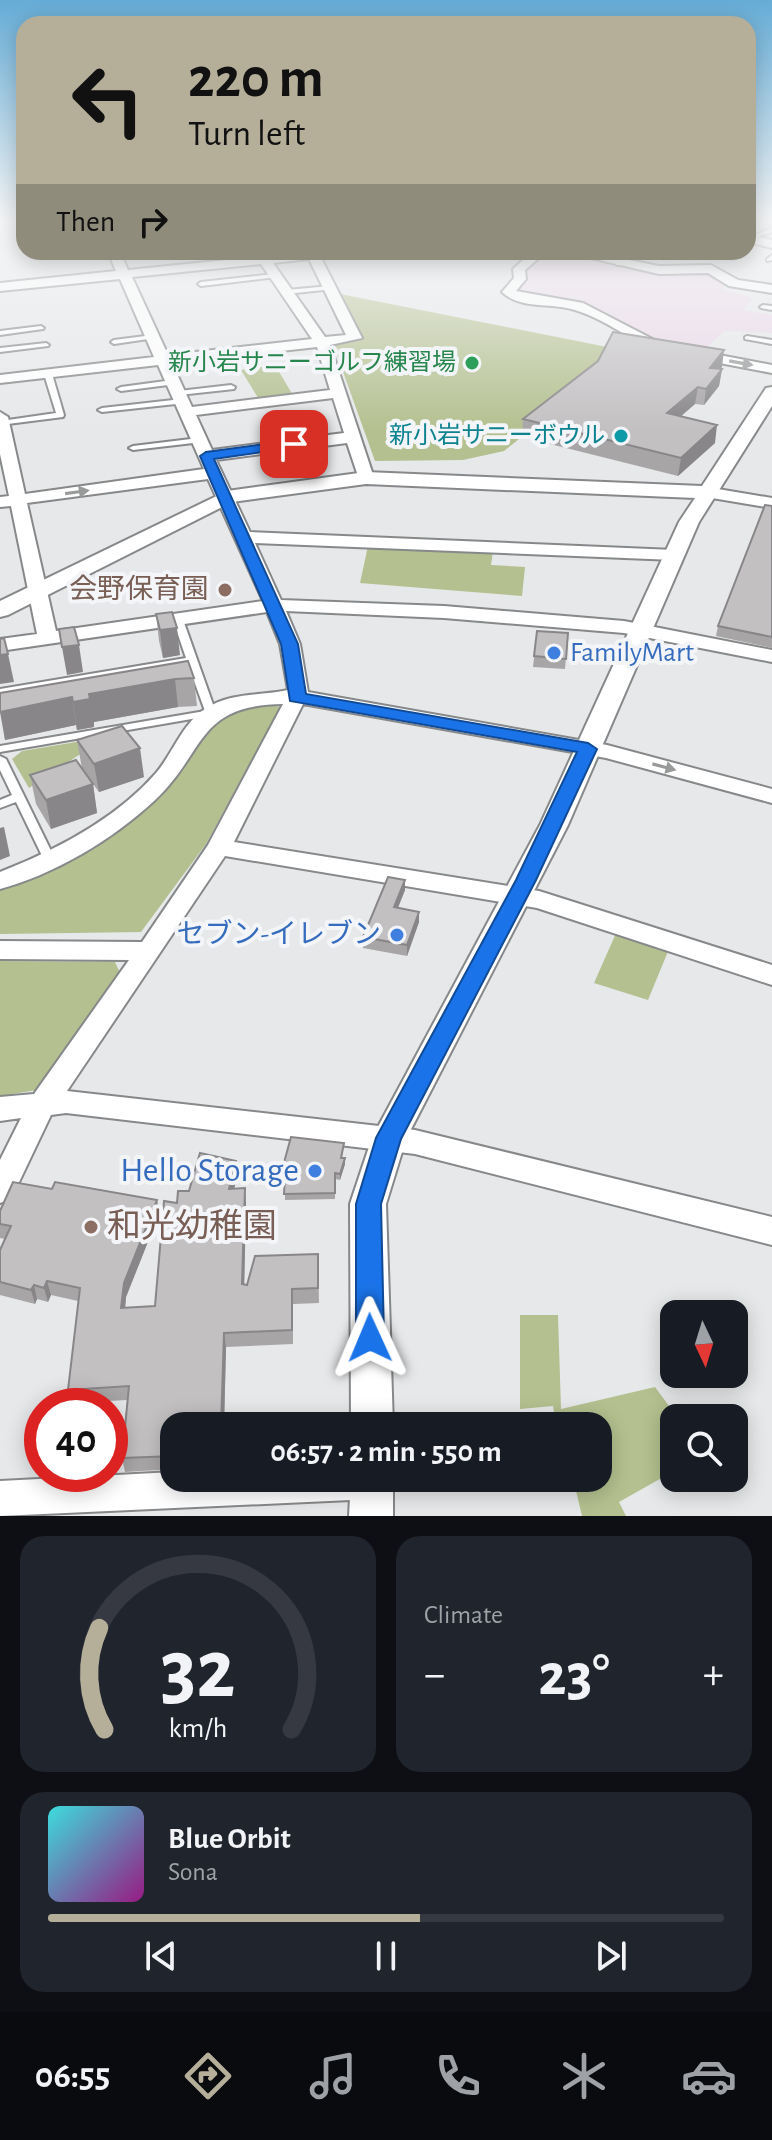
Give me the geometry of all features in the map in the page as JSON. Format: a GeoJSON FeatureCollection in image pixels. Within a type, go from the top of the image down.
{"type":"FeatureCollection","features":[{"type":"Feature","properties":{"kind":"street"},"geometry":{"type":"LineString","coordinates":[[0,1190],[43,1103],[219,847],[298,690],[290,644],[274,605],[132,289]]}},
{"type":"Feature","properties":{"kind":"street"},"geometry":{"type":"LineString","coordinates":[[284,289],[319,341],[366,478]]}},
{"type":"Feature","properties":{"kind":"street"},"geometry":{"type":"LineString","coordinates":[[0,379],[355,338],[331,289]]}},
{"type":"Feature","properties":{"kind":"street"},"geometry":{"type":"LineString","coordinates":[[511,289],[508,292],[520,298],[578,306],[657,348],[772,369]]}},
{"type":"Feature","properties":{"kind":"street"},"geometry":{"type":"LineString","coordinates":[[180,397],[339,393]]}},
{"type":"Feature","properties":{"kind":"street"},"geometry":{"type":"LineString","coordinates":[[372,1412],[368,1213],[371,1185],[389,1138],[517,895],[706,492],[767,410]]}},
{"type":"Feature","properties":{"kind":"street"},"geometry":{"type":"LineString","coordinates":[[1,420],[9,501],[39,590],[48,637]]}},
{"type":"Feature","properties":{"kind":"street"},"geometry":{"type":"LineString","coordinates":[[206,456],[353,437]]}},
{"type":"Feature","properties":{"kind":"street"},"geometry":{"type":"LineString","coordinates":[[9,501],[214,473]]}},
{"type":"Feature","properties":{"kind":"street"},"geometry":{"type":"LineString","coordinates":[[0,610],[227,497],[366,478],[706,492],[772,503]]}},
{"type":"Feature","properties":{"kind":"street"},"geometry":{"type":"LineString","coordinates":[[243,537],[674,555]]}},
{"type":"Feature","properties":{"kind":"street"},"geometry":{"type":"LineString","coordinates":[[0,645],[274,605],[444,612],[641,630],[772,656]]}},
{"type":"Feature","properties":{"kind":"street"},"geometry":{"type":"LineString","coordinates":[[0,881],[49,859],[135,805],[168,773],[211,713],[252,698],[296,698],[588,749],[772,796]]}},
{"type":"Feature","properties":{"kind":"street"},"geometry":{"type":"LineString","coordinates":[[219,847],[517,895],[772,975]]}},
{"type":"Feature","properties":{"kind":"street"},"geometry":{"type":"LineString","coordinates":[[0,950],[149,951]]}},
{"type":"Feature","properties":{"kind":"street"},"geometry":{"type":"LineString","coordinates":[[0,1109],[66,1102],[389,1138],[772,1231]]}},
{"type":"Feature","properties":{"kind":"street"},"geometry":{"type":"LineString","coordinates":[[0,1499],[372,1492]]}},
{"type":"Feature","properties":{"kind":"lane"},"geometry":{"type":"LineString","coordinates":[[286,292],[323,289]]}},
{"type":"Feature","properties":{"kind":"lane"},"geometry":{"type":"LineString","coordinates":[[763,307],[772,308]]}},
{"type":"Feature","properties":{"kind":"lane"},"geometry":{"type":"LineString","coordinates":[[0,333],[41,328]]}},
{"type":"Feature","properties":{"kind":"lane"},"geometry":{"type":"LineString","coordinates":[[114,342],[153,337]]}},
{"type":"Feature","properties":{"kind":"lane"},"geometry":{"type":"LineString","coordinates":[[747,338],[772,342]]}},
{"type":"Feature","properties":{"kind":"lane"},"geometry":{"type":"LineString","coordinates":[[0,350],[46,345]]}},
{"type":"Feature","properties":{"kind":"lane"},"geometry":{"type":"LineString","coordinates":[[1,420],[60,415],[48,374]]}},
{"type":"Feature","properties":{"kind":"lane"},"geometry":{"type":"LineString","coordinates":[[102,410],[231,387]]}},
{"type":"Feature","properties":{"kind":"lane"},"geometry":{"type":"LineString","coordinates":[[121,389],[180,397]]}},
{"type":"Feature","properties":{"kind":"lane"},"geometry":{"type":"LineString","coordinates":[[133,448],[199,440]]}},
{"type":"Feature","properties":{"kind":"lane"},"geometry":{"type":"LineString","coordinates":[[0,749],[211,713],[177,617]]}},
{"type":"Feature","properties":{"kind":"lane"},"geometry":{"type":"LineString","coordinates":[[0,692],[192,660]]}},
{"type":"Feature","properties":{"kind":"lane"},"geometry":{"type":"LineString","coordinates":[[0,759],[49,859]]}},
{"type":"Feature","properties":{"kind":"lane"},"geometry":{"type":"LineString","coordinates":[[0,804],[19,797]]}},
{"type":"Feature","properties":{"kind":"shaded area"},"geometry":{"type":"Polygon","coordinates":[[[514,289],[722,289],[753,298],[743,310],[772,315],[772,333],[725,331],[700,353],[661,347],[581,305],[512,292],[514,289]]]}},
{"type":"Feature","properties":{"kind":"green space","name":"新小岩サニーゴルフ練習場"},"geometry":{"type":"Polygon","coordinates":[[[340,294],[612,348],[596,378],[504,451],[463,460],[375,461],[333,344],[363,337],[340,294]]]}},
{"type":"Feature","properties":{"kind":"green space"},"geometry":{"type":"Polygon","coordinates":[[[275,365],[294,397],[260,401],[241,370],[275,365]]]}},
{"type":"Feature","properties":{"kind":"green space"},"geometry":{"type":"Polygon","coordinates":[[[368,546],[493,551],[491,565],[525,567],[522,596],[360,583],[368,546]]]}},
{"type":"Feature","properties":{"kind":"green space"},"geometry":{"type":"Polygon","coordinates":[[[271,702],[280,708],[206,844],[141,932],[0,934],[0,888],[145,808],[167,788],[215,722],[229,712],[271,702]]]}},
{"type":"Feature","properties":{"kind":"green space"},"geometry":{"type":"Polygon","coordinates":[[[106,737],[29,788],[12,759],[22,751],[106,737]]]}},
{"type":"Feature","properties":{"kind":"green space"},"geometry":{"type":"Polygon","coordinates":[[[617,931],[669,949],[648,1000],[594,983],[617,931]]]}},
{"type":"Feature","properties":{"kind":"green space"},"geometry":{"type":"Polygon","coordinates":[[[0,961],[115,962],[120,973],[37,1090],[0,1096],[0,961]]]}},
{"type":"Feature","properties":{"kind":"green space"},"geometry":{"type":"Polygon","coordinates":[[[520,1315],[558,1315],[561,1409],[655,1387],[668,1404],[660,1404],[660,1479],[619,1502],[626,1516],[582,1516],[576,1492],[612,1492],[612,1412],[554,1412],[553,1406],[520,1409],[520,1315]]]}},
{"type":"Feature","properties":{"kind":"building"},"geometry":{"type":"Polygon","coordinates":[[[613,332],[724,350],[710,368],[722,369],[706,389],[698,387],[667,413],[717,425],[681,458],[523,419],[598,361],[613,332]]]}},
{"type":"Feature","properties":{"kind":"building"},"geometry":{"type":"Polygon","coordinates":[[[765,505],[772,506],[772,637],[718,626],[765,505]]]}},
{"type":"Feature","properties":{"kind":"building"},"geometry":{"type":"Polygon","coordinates":[[[172,612],[177,628],[160,630],[156,614],[172,612]]]}},
{"type":"Feature","properties":{"kind":"building"},"geometry":{"type":"Polygon","coordinates":[[[74,627],[79,645],[62,647],[59,629],[74,627]]]}},
{"type":"Feature","properties":{"kind":"building"},"geometry":{"type":"Polygon","coordinates":[[[537,631],[568,633],[566,659],[534,656],[537,631]]]}},
{"type":"Feature","properties":{"kind":"building"},"geometry":{"type":"Polygon","coordinates":[[[4,638],[8,654],[0,655],[0,639],[4,638]]]}},
{"type":"Feature","properties":{"kind":"building"},"geometry":{"type":"Polygon","coordinates":[[[188,661],[194,678],[89,694],[90,699],[73,702],[72,697],[0,712],[0,693],[188,661]]]}},
{"type":"Feature","properties":{"kind":"building"},"geometry":{"type":"Polygon","coordinates":[[[122,726],[140,748],[94,764],[77,740],[122,726]]]}},
{"type":"Feature","properties":{"kind":"building"},"geometry":{"type":"Polygon","coordinates":[[[76,760],[93,784],[46,800],[30,775],[76,760]]]}},
{"type":"Feature","properties":{"kind":"building"},"geometry":{"type":"Polygon","coordinates":[[[388,877],[405,880],[394,907],[419,912],[407,945],[363,937],[388,877]]]}},
{"type":"Feature","properties":{"kind":"building"},"geometry":{"type":"Polygon","coordinates":[[[291,1137],[344,1143],[341,1158],[345,1158],[340,1174],[335,1173],[335,1193],[284,1194],[285,1177],[280,1177],[291,1137]]]}},
{"type":"Feature","properties":{"kind":"building"},"geometry":{"type":"Polygon","coordinates":[[[200,1153],[236,1161],[229,1189],[245,1188],[242,1284],[247,1285],[255,1256],[318,1254],[318,1288],[292,1289],[292,1330],[224,1333],[221,1412],[160,1412],[160,1457],[128,1458],[129,1386],[68,1388],[80,1288],[47,1281],[44,1288],[34,1285],[31,1290],[0,1282],[0,1250],[11,1226],[0,1224],[0,1211],[13,1182],[52,1189],[55,1182],[157,1200],[124,1283],[121,1308],[155,1306],[164,1201],[177,1203],[178,1191],[189,1191],[200,1153]]]}},
{"type":"Feature","properties":{"kind":"place","name":"新小岩サニーゴルフ練習場"},"geometry":{"type":"Point","coordinates":[472,363]}},
{"type":"Feature","properties":{"kind":"place","name":"新小岩サニーボウル"},"geometry":{"type":"Point","coordinates":[621,436]}},
{"type":"Feature","properties":{"kind":"place","name":"会野保育園"},"geometry":{"type":"Point","coordinates":[225,590]}},
{"type":"Feature","properties":{"kind":"place","name":"FamilyMart"},"geometry":{"type":"Point","coordinates":[554,653]}},
{"type":"Feature","properties":{"kind":"place","name":"セブン-イレブン"},"geometry":{"type":"Point","coordinates":[397,935]}},
{"type":"Feature","properties":{"kind":"place","name":"Hello Storage"},"geometry":{"type":"Point","coordinates":[315,1171]}},
{"type":"Feature","properties":{"kind":"place","name":"和光幼稚園"},"geometry":{"type":"Point","coordinates":[91,1227]}},
{"type":"Feature","properties":{"kind":"route"},"geometry":{"type":"LineString","coordinates":[[294,444],[206,456],[227,497],[290,644],[298,690],[296,698],[310,698],[588,749],[526,880],[402,1111],[371,1185],[367,1223],[370,1338]]}}]}
